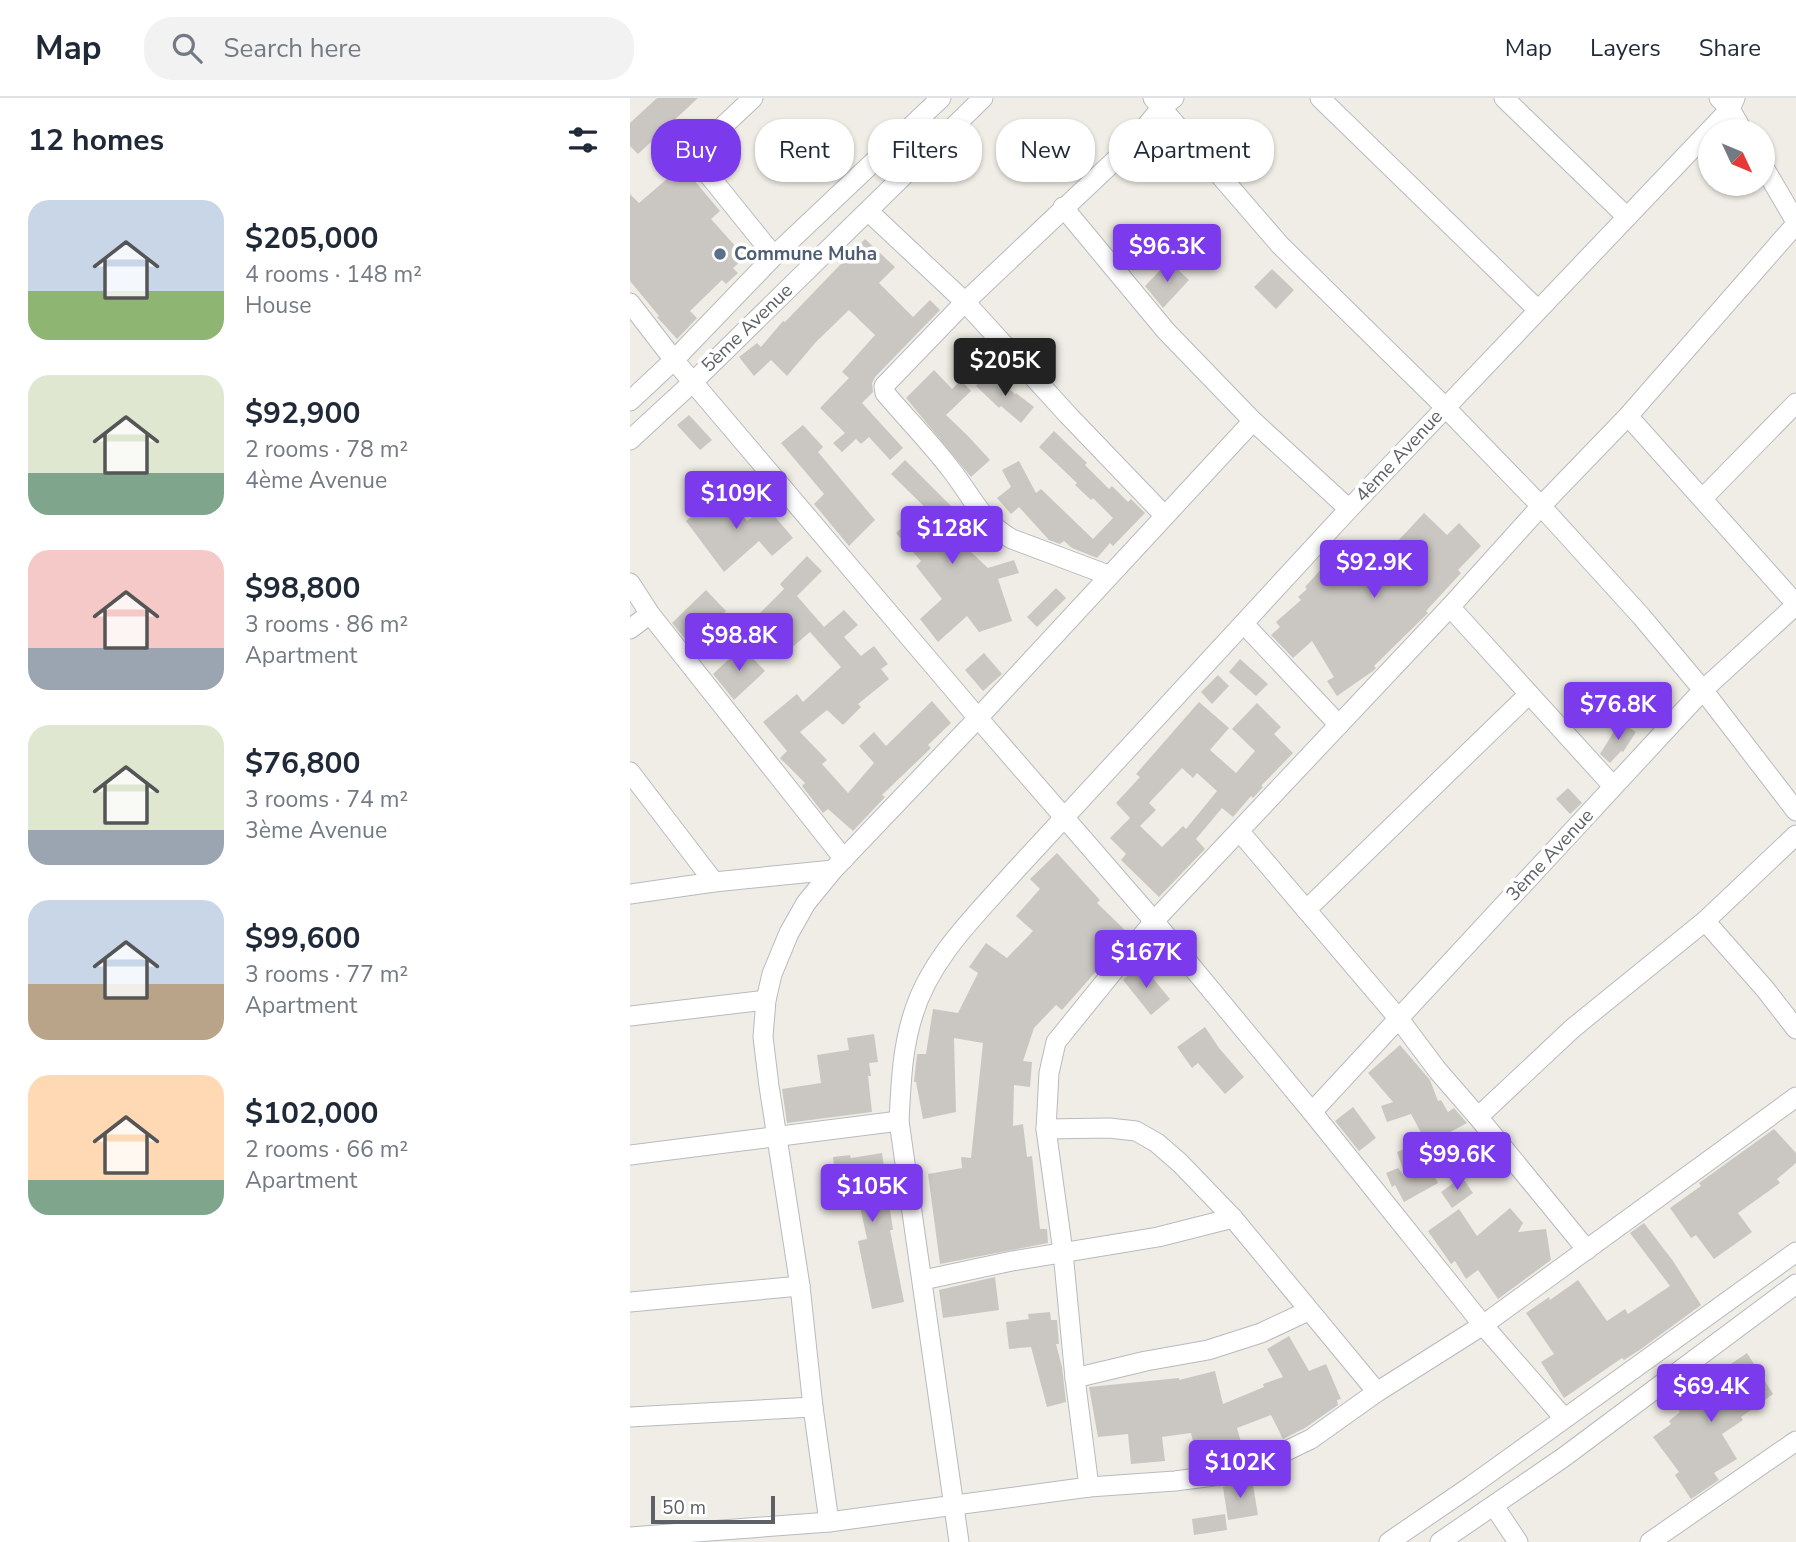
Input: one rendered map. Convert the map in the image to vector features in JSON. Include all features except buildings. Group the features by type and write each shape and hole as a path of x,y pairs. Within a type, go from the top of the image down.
{"street":[{"path":"753,98 704,144 700,158 707,173 774,256"},
{"name":"5ème Avenue","path":"630,401 674,360 774,256 941,98"},
{"name":"5ème Avenue","path":"630,440 694,381 983,98"},
{"path":"1320,98 1538,310"},
{"path":"1504,98 1627,217"},
{"path":"1108,575 1012,540 998,531 985,519 951,468 885,393 884,386 965,302 1129,147 1163,101 1280,245 1445,407 1541,506 1641,616 1703,690 1796,811"},
{"path":"1728,102 1737,119"},
{"name":"4ème Avenue","path":"959,1542 899,1121 903,1058 913,1014 933,969 966,926 1065,817 1349,509 1627,217 1728,102"},
{"path":"1089,1487 1063,1252 1046,1129 1049,1073 1056,1042 1154,921 1628,416 1796,223 1775,187"},
{"path":"1063,207 1166,331 1253,421 1349,509"},
{"path":"868,211 965,302 1165,516"},
{"path":"630,303 674,360 1154,921 1483,1325 1564,1418"},
{"path":"1703,498 1796,403"},
{"path":"1628,416 1796,605"},
{"path":"829,1522 800,1286 763,1037 766,1000 772,974 789,933 806,903 839,864 1253,421"},
{"path":"630,583 650,614 839,864"},
{"name":"3ème Avenue","path":"1312,1112 1703,690 1796,605"},
{"path":"1450,607 1613,786"},
{"path":"630,629 650,614"},
{"path":"1244,624 1339,725"},
{"path":"1306,910 1529,694"},
{"path":"630,772 714,882"},
{"path":"1240,832 1399,1019 1438,1071 1587,1250"},
{"path":"1478,1117 1573,1028 1704,920 1796,835"},
{"path":"630,894 839,864"},
{"path":"1704,920 1765,989 1796,1029"},
{"path":"630,1016 766,1000"},
{"path":"630,1537 829,1522 1089,1487 1222,1475 1255,1466 1311,1439 1377,1392 1483,1325 1796,1097"},
{"path":"630,1154 899,1121"},
{"path":"1046,1129 1109,1128 1136,1132 1157,1143 1181,1163 1233,1218 1377,1392"},
{"path":"923,1280 1063,1252 1158,1237 1233,1218"},
{"path":"1389,1542 1472,1486 1796,1252"},
{"path":"1440,1542 1564,1457 1796,1284"},
{"path":"630,1302 800,1286"},
{"path":"1075,1378 1208,1350 1261,1333 1308,1311"},
{"path":"630,1417 813,1407"},
{"path":"1650,1542 1796,1441"},
{"path":"1493,1506 1518,1542"}],"place":[{"name":"Commune Muha","path":"720,254"}]}
